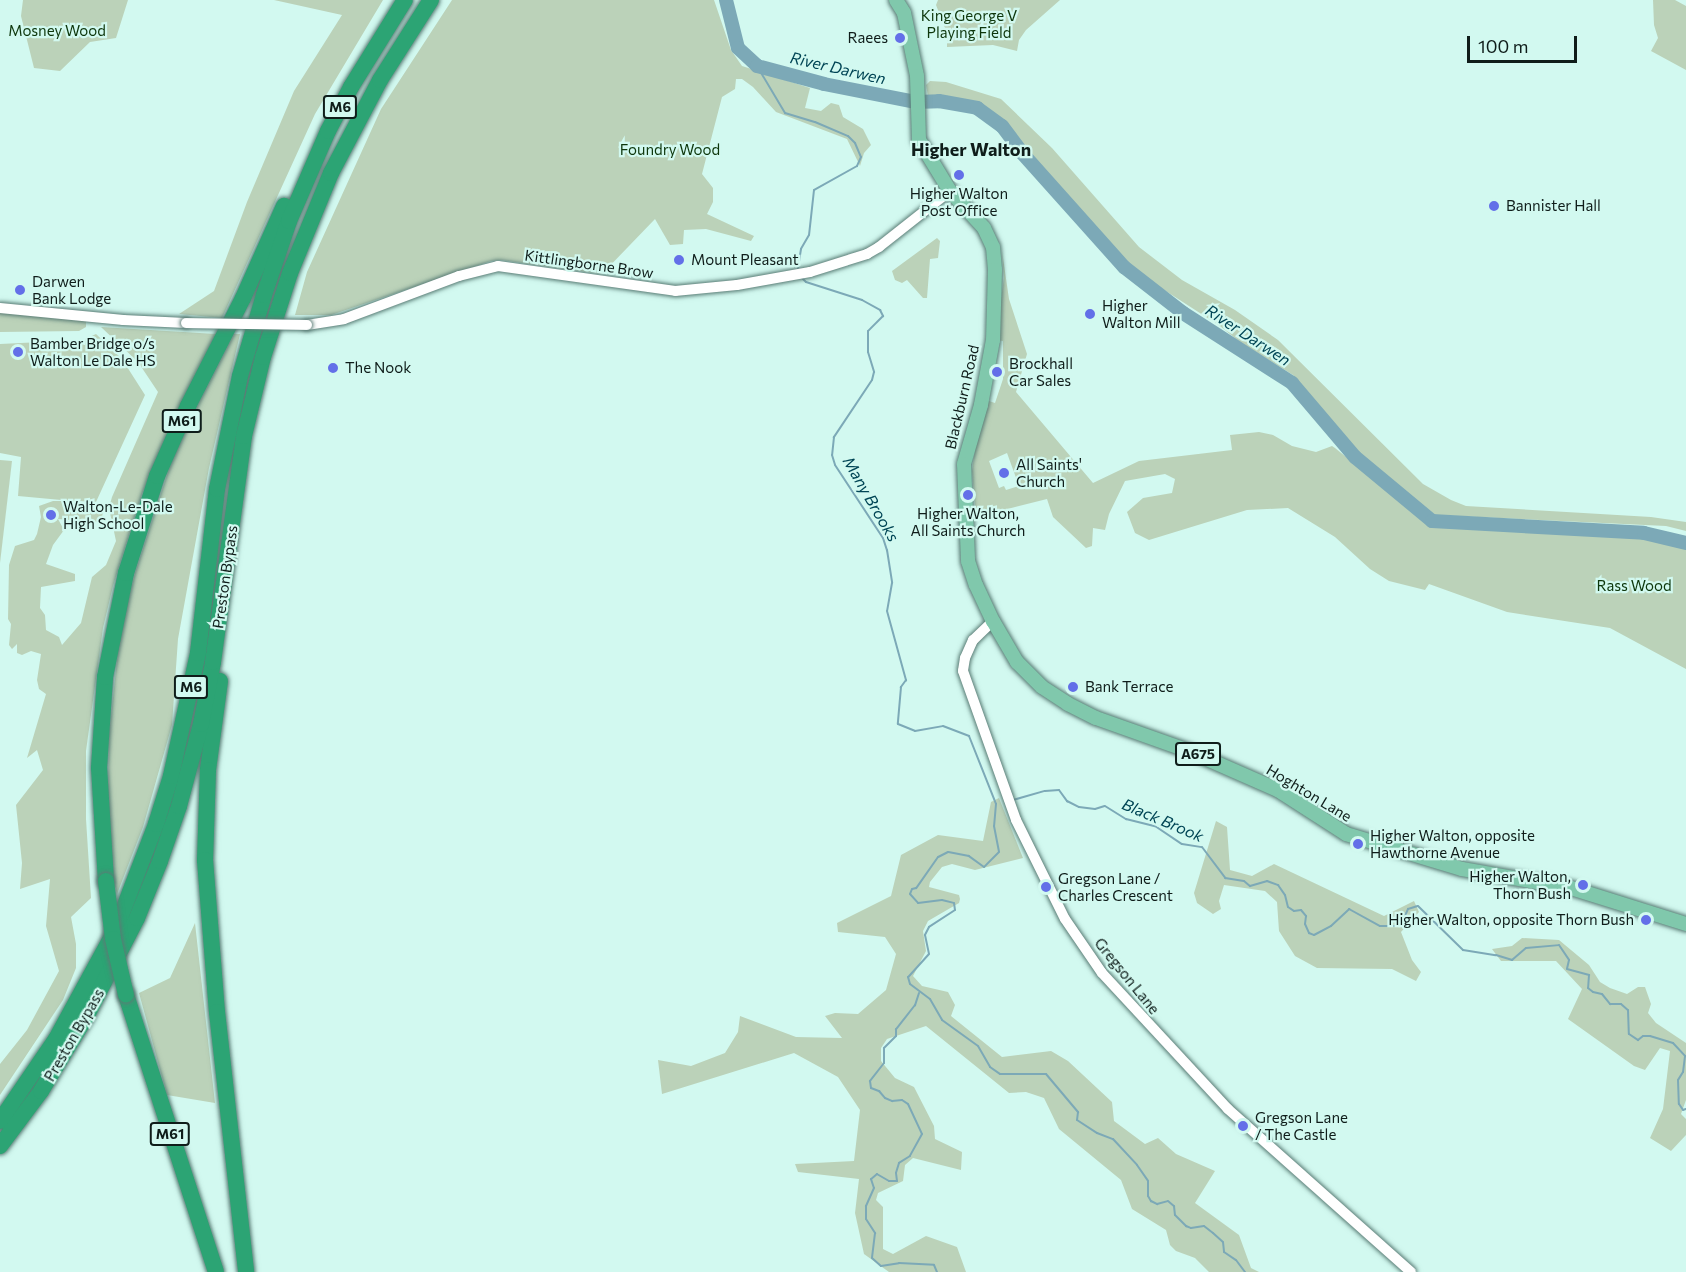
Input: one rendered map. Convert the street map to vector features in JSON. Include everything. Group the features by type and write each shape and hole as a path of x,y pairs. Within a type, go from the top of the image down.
{"highway":[{"name":"M61","path":"216,1272 126,995 113,939 106,881 99,768 105,677 126,573 154,487 188,406 243,298 319,130 393,0"},
{"name":"Preston Bypass","path":"0,1121 56,1039 115,931 156,825 171,776 198,653 217,489 240,376 264,295 289,221 328,130 351,87 405,0"},
{"name":"Preston Bypass","path":"0,1146 41,1091 90,1009 137,918 164,850 201,724 221,608 239,466 264,357 294,262 331,173 380,80 431,0"},
{"path":"239,466 234,579 208,770 205,860 217,1012 246,1272"}],"main road":[{"name":"A675","path":"896,0 904,13 917,76 919,141 950,191"},
{"name":"Blackburn Road","path":"950,191 984,228 993,247 995,270 993,340 981,405 964,464 968,561 976,585 993,621"},
{"name":"Hoghton Lane","path":"993,621 1017,662 1042,687 1068,704 1096,718 1189,751 1278,790 1346,834 1462,869 1570,888 1686,924"}],"street":[{"name":"Kittlingborne Brow","path":"0,308 123,320 311,325 344,319 459,276 498,266 675,291 737,285 802,273 873,251 950,191"},
{"name":"Gregson Lane","path":"993,621 973,640 965,658 963,671 1016,820 1065,920 1102,972 1129,1004 1260,1139 1411,1272"}],"green space":[{"name":"Mosney Wood","path":"23,0 128,0 116,38 90,42 60,71 34,68 21,16"},
{"path":"274,0 383,0 315,114 222,318 179,314 214,291 247,202 294,91 342,15"},
{"name":"Foundry Wood","path":"452,0 714,0 731,50 742,66 810,88 805,108 821,111 831,103 839,105 843,117 863,129 871,145 864,153 860,166 847,139 776,112 753,87 742,79 736,79 735,89 722,97 702,174 713,188 713,202 707,214 754,236 751,241 706,229 684,230 683,244 670,245 655,219 602,274 501,260 491,261 331,315 295,315 307,272 381,109"},
{"name":"King George V Playing Field","path":"938,0 1060,0 1026,30 1019,40 1017,51 993,45 947,47 947,33 936,5"},
{"path":"1653,0 1675,0 1686,6 1686,70 1651,51 1658,38 1654,25"},
{"path":"930,81 946,82 1001,99 1052,148 1139,247 1182,280 1235,310 1278,340 1423,484 1466,506 1651,517 1686,522 1686,531 1666,526 1435,515 1358,454 1293,375 1127,266 992,111 975,101 928,96 926,85"},
{"path":"937,238 940,241 938,258 930,259 927,298 923,298 907,280 902,283 895,280 892,271"},
{"name":"Rass Wood","path":"1002,251 1009,299 1027,354 1016,392 1093,483 1139,461 1232,450 1230,435 1259,432 1273,435 1292,446 1316,452 1332,446 1431,526 1643,538 1686,547 1686,669 1610,628 1507,612 1429,584 1425,590 1389,581 1370,569 1335,537 1288,508 1247,510 1149,540 1135,533 1127,512 1143,498 1172,493 1175,479 1165,474 1125,481 1109,514 1105,530 1093,528 1092,546 1086,548 1053,517 1047,499 976,517 972,471 976,442 989,401 995,403 1003,379 1003,341 995,340 1004,278","holes":["1007,453 1019,486 1006,490 1004,486 999,488 989,461"]},
{"path":"0,311 86,321 86,327 79,331 0,332"},
{"path":"101,327 216,334 177,413 142,494 113,586 103,628 86,751 86,819 91,898 71,917 76,944 76,968 63,1000 0,1095 0,1064 27,1030 59,971 46,926 50,879 20,889 22,863 16,805 43,770 37,750 27,758 46,694 39,689 37,680 41,654 31,651 22,655 17,653 17,644 12,649 9,645 11,624 8,619 9,565 15,546 34,540 41,517 39,506 53,501 72,501 18,496 21,457 0,453 0,344 83,340 96,334 122,359 145,395 96,502 78,501 103,511 102,518 96,522 58,519 64,530 53,545 46,564 75,574 75,581 41,587 40,608 45,615 46,630 59,637 62,645 81,623 92,577 106,565 116,541 109,508 112,497 158,392 138,362"},
{"path":"234,334 240,334 209,468 178,639 172,725 143,827 117,894 113,879 108,792 109,735 118,651 127,605 169,469 183,434"},
{"path":"0,460 12,461 0,563"},
{"path":"999,798 1023,858 975,870 952,864 942,867 930,882 929,887 959,895 959,903 928,921 923,931 926,951 913,976 922,986 948,992 955,1005 951,1016 1002,1057 1051,1051 1068,1061 1112,1102 1114,1121 1145,1144 1158,1138 1176,1154 1215,1171 1195,1203 1239,1235 1251,1268 1259,1272 1209,1272 1195,1258 1176,1251 1170,1245 1166,1230 1132,1209 1121,1180 1059,1129 1044,1098 1026,1092 1009,1093 926,1026 887,1039 881,1048 881,1061 895,1078 914,1087 934,1126 935,1139 962,1152 961,1170 913,1158 905,1165 903,1181 878,1193 876,1200 883,1207 883,1249 893,1254 926,1236 957,1247 966,1272 889,1272 864,1254 855,1213 859,1179 798,1172 795,1164 854,1161 860,1110 838,1077 794,1053 662,1094 658,1060 691,1066 725,1053 738,1032 740,1016 796,1037 842,1038 825,1016 835,1013 858,1014 886,990 896,954 885,937 838,932 837,923 891,896 901,855 938,835 983,841 991,802"},
{"path":"1216,821 1227,827 1230,870 1252,876 1274,864 1384,916 1414,901 1419,912 1401,932 1412,960 1421,972 1416,981 1392,969 1317,968 1295,956 1279,931 1277,902 1265,891 1224,885 1219,901 1221,909 1213,914 1197,903 1194,893"},
{"path":"195,923 215,1103 167,1095 139,993 170,978"},
{"path":"1522,938 1559,940 1589,965 1600,982 1610,988 1627,994 1638,987 1645,987 1651,1004 1648,1013 1656,1023 1686,1043 1686,1100 1681,1114 1686,1119 1686,1135 1671,1151 1650,1138 1663,1109 1670,1051 1660,1048 1645,1070 1634,1066 1568,1019 1582,989 1556,961 1501,961 1492,949 1512,946"}],"waterway":[{"name":"River Darwen","path":"726,0 738,48 757,66 824,84 916,102 939,101 977,108 1002,126 1023,154 1124,267 1183,313 1292,383 1355,457 1432,521 1644,533 1686,543"},
{"name":"Many Brooks","path":"757,66 785,113 815,122 848,136 855,143 861,157 857,166 814,190 809,235 801,249 798,269"},
{"name":"Many Brooks","path":"801,277 806,282 862,300 880,310 883,316 868,331 868,352 874,372 872,380 834,437 832,455 835,465 883,538 887,550 892,583 887,611 906,680 901,687 898,724 915,731 943,726 969,736 996,804 994,826 999,852 984,867 969,856 948,852 938,857 916,888 912,889 910,894 918,903 942,900 954,903 955,910 929,927 925,935 929,954 908,977 910,984 930,999 942,1020 978,1046 990,1067 1000,1074 1046,1074 1078,1112 1077,1120 1097,1133 1113,1139 1137,1165 1148,1181 1148,1196 1151,1201 1157,1204 1168,1201 1174,1206 1175,1215 1186,1226 1191,1228 1204,1226 1223,1242 1224,1252 1236,1260 1245,1272"},
{"name":"Black Brook","path":"1013,800 1045,791 1059,790 1067,801 1079,807 1095,809 1105,806 1126,819 1155,826 1182,844 1202,847 1225,878 1244,881 1250,886 1267,881 1278,885 1285,895 1288,907 1294,911 1301,910 1306,916 1305,924 1309,933 1314,935 1331,926 1349,909 1380,926 1396,926 1404,918 1408,909 1418,906 1463,950 1512,960 1526,948 1559,945 1569,960 1567,969 1589,975 1588,988 1602,994 1610,1004 1621,1004 1628,1010 1629,1034 1638,1040 1643,1036 1650,1036 1673,1043 1685,1056 1683,1072 1678,1080 1679,1104 1683,1110 1686,1109"},
{"path":"919,993 915,1005 896,1029 896,1036 884,1048 884,1063 870,1081 871,1088 879,1091 885,1098 892,1101 902,1100 908,1104 922,1134 910,1156 899,1163 896,1173 897,1181 889,1181 877,1174 871,1179 874,1188 866,1206 866,1219 875,1233 872,1258 881,1266 899,1263 934,1265 937,1272"}],"place":[{"name":"Raees","path":"900,38"},
{"name":"Higher Walton Post Office","path":"959,175"},
{"name":"Bannister Hall","path":"1494,206"},
{"name":"Mount Pleasant","path":"679,260"},
{"name":"Darwen Bank Lodge","path":"20,290"},
{"name":"Higher Walton Mill","path":"1090,314"},
{"name":"Bamber Bridge o/s Walton Le Dale HS","path":"18,352"},
{"name":"The Nook","path":"333,368"},
{"name":"Brockhall Car Sales","path":"997,372"},
{"name":"All Saints' Church","path":"1004,473"},
{"name":"Higher Walton, All Saints Church","path":"968,495"},
{"name":"Walton-Le-Dale High School","path":"51,515"},
{"name":"Bank Terrace","path":"1073,687"},
{"name":"Higher Walton, opposite Hawthorne Avenue","path":"1358,844"},
{"name":"Higher Walton, Thorn Bush","path":"1583,885"},
{"name":"Gregson Lane / Charles Crescent","path":"1046,887"},
{"name":"Higher Walton, opposite Thorn Bush","path":"1646,920"},
{"name":"Gregson Lane / The Castle","path":"1243,1126"}],"district":[{"name":"Higher Walton","path":"971,149"}]}
